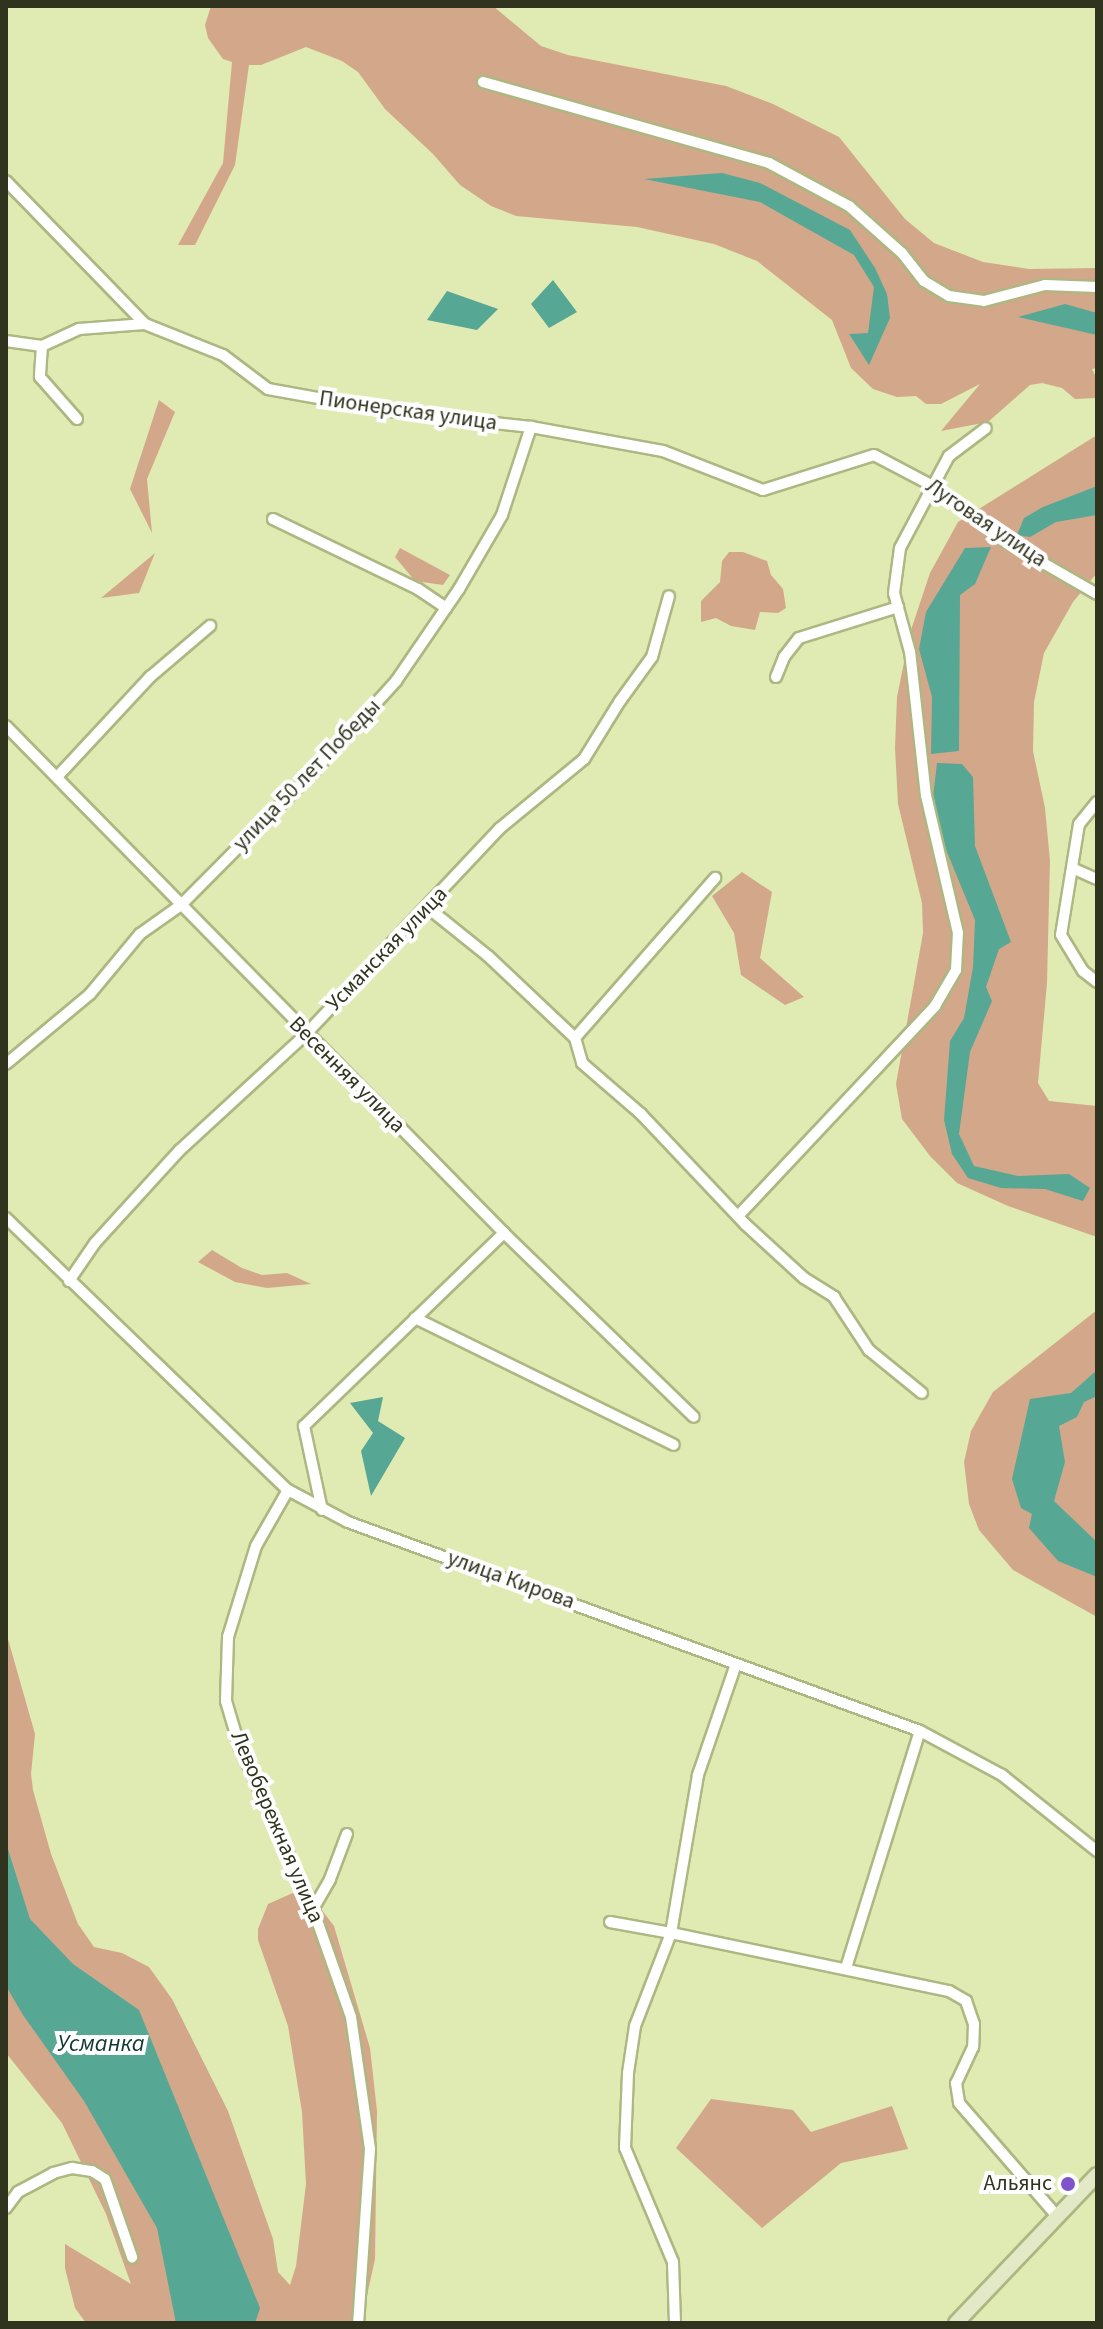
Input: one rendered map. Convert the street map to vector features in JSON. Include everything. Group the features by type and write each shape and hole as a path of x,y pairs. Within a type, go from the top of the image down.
{"main road":[{"path":"956,2323 1097,2175"}],"street":[{"path":"483,82 769,163 849,206 902,253 924,281 949,296 984,301 1045,285 1097,287"},
{"name":"Пионерская улица","path":"6,181 145,324 223,355 268,389 402,413 531,427 663,451 763,490 874,455"},
{"path":"6,341 42,346 79,329 145,324"},
{"path":"42,346 40,377 77,419"},
{"name":"улица 50 лет Победы","path":"6,1064 90,994 140,934 181,905 316,769 396,681 446,608 502,515 531,427"},
{"path":"739,1215 935,1006 956,970 958,933 926,796 910,652 894,593 900,548 949,456 986,428"},
{"name":"Луговая улица","path":"874,455 935,487 1005,541 1097,594"},
{"path":"273,519 418,589 446,608"},
{"name":"Усманская улица","path":"69,1281 95,1243 180,1150 306,1034 499,829 584,759 652,657 669,596"},
{"path":"776,677 784,657 799,638 898,607"},
{"path":"57,777 150,677 210,626"},
{"name":"Весенняя улица","path":"6,726 504,1233 694,1417"},
{"path":"1097,802 1079,824 1061,935 1083,971 1097,982"},
{"path":"1072,868 1097,879"},
{"path":"575,1038 715,878"},
{"path":"427,907 488,956 575,1038 582,1063 641,1114 804,1278 834,1297 869,1350 922,1393"},
{"path":"6,1218 288,1490"},
{"path":"322,1510 304,1426 504,1233"},
{"path":"415,1318 674,1445"},
{"name":"улица Кирова","path":"288,1490 322,1510 920,1731 1002,1775 1097,1851"},
{"name":"Левобережная улица","path":"288,1490 256,1546 228,1637 226,1701 239,1745 313,1909 351,2017 370,2149 358,2323"},
{"path":"675,2323 673,2262 625,2148 628,2073 635,2026 671,1933 698,1775 736,1664"},
{"path":"846,1968 920,1731"},
{"path":"313,1909 330,1879 347,1834"},
{"path":"610,1922 846,1968 949,1991 966,2001 974,2024 973,2047 956,2083 959,2103 1057,2216"},
{"path":"6,2208 18,2192 53,2173 72,2168 92,2171 105,2179 132,2257"}],"shaded area":[{"path":"211,6 493,6 541,46 568,55 726,86 773,104 839,137 905,219 934,243 983,262 1029,269 1097,268 1097,368 1092,369 1097,379 1097,398 1075,399 1062,388 1042,383 1030,385 988,422 941,431 980,384 941,404 926,404 916,396 897,397 873,389 851,368 832,320 757,261 714,244 637,227 516,216 491,206 460,185 433,154 385,109 358,72 342,61 306,47 261,65 249,65 235,165 195,245 178,245 223,163 232,62 223,59 208,38 205,25"},
{"path":"159,400 175,412 147,479 152,533 130,489"},
{"path":"1097,435 1097,573 1073,602 1044,653 1034,702 1033,751 1045,808 1050,861 1047,983 1038,1083 1049,1101 1097,1106 1097,1237 1008,1206 957,1183 930,1156 902,1119 896,1084 923,933 922,903 898,804 895,748 897,697 910,633 930,573 958,522"},
{"path":"400,548 450,575 443,585 415,581 395,557"},
{"path":"729,552 743,552 767,561 771,575 783,589 786,608 778,613 760,612 755,630 731,626 716,618 701,622 701,601 720,582 722,561"},
{"path":"155,553 139,593 101,598"},
{"path":"742,872 772,892 760,958 804,997 785,1005 741,975 734,933 712,896"},
{"path":"212,1250 242,1268 262,1275 287,1273 311,1284 267,1288 235,1282 198,1262"},
{"path":"1097,1310 1097,1617 1013,1570 979,1530 969,1504 964,1462 971,1431 993,1392"},
{"path":"6,1632 35,1734 31,1774 33,1790 51,1854 78,1924 94,1947 122,1953 149,1967 172,1999 228,2111 273,2239 278,2272 290,2285 296,2266 306,2184 302,2112 288,2026 258,1940 258,1929 268,1904 295,1892 315,1901 334,1926 370,2048 377,2111 375,2259 361,2323 86,2323 75,2308 65,2268 65,2244 131,2284 106,2214 62,2123 6,2053"},
{"path":"711,2099 793,2110 811,2132 892,2106 908,2149 841,2163 762,2228 676,2148"}],"water":[{"path":"722,173 760,183 850,230 875,268 887,294 890,318 869,365 849,334 868,333 874,287 854,255 760,202 644,179"},
{"path":"553,280 577,312 549,328 531,304"},
{"path":"447,291 498,309 477,330 427,320"},
{"path":"1065,304 1097,313 1097,335 1018,317"},
{"path":"1097,486 1097,515 1056,522 1030,537 1017,535 1024,518 1043,507"},
{"path":"991,547 975,584 960,595 959,751 931,754 932,697 919,649 926,612 965,548"},
{"path":"937,763 962,764 973,777 975,846 1011,942 999,949 986,987 992,1001 970,1052 959,1134 974,1166 1018,1176 1069,1174 1090,1188 1083,1201 1045,1189 1001,1188 968,1178 952,1154 944,1120 950,1041 964,1018 973,967 975,920 942,840 933,797"},
{"path":"1097,1370 1097,1396 1084,1402 1077,1417 1059,1426 1065,1462 1054,1501 1097,1542 1097,1577 1058,1561 1029,1528 1032,1514 1021,1508 1012,1479 1030,1399 1071,1393"},
{"path":"383,1397 378,1421 405,1438 371,1496 361,1451 373,1433 350,1403"},
{"name":"Усманка","path":"6,1843 30,1919 73,1964 139,2010 260,2308 255,2323 176,2323 157,2228 84,2101 6,1986"}],"place":[{"name":"Альянс","path":"1068,2184"}]}
